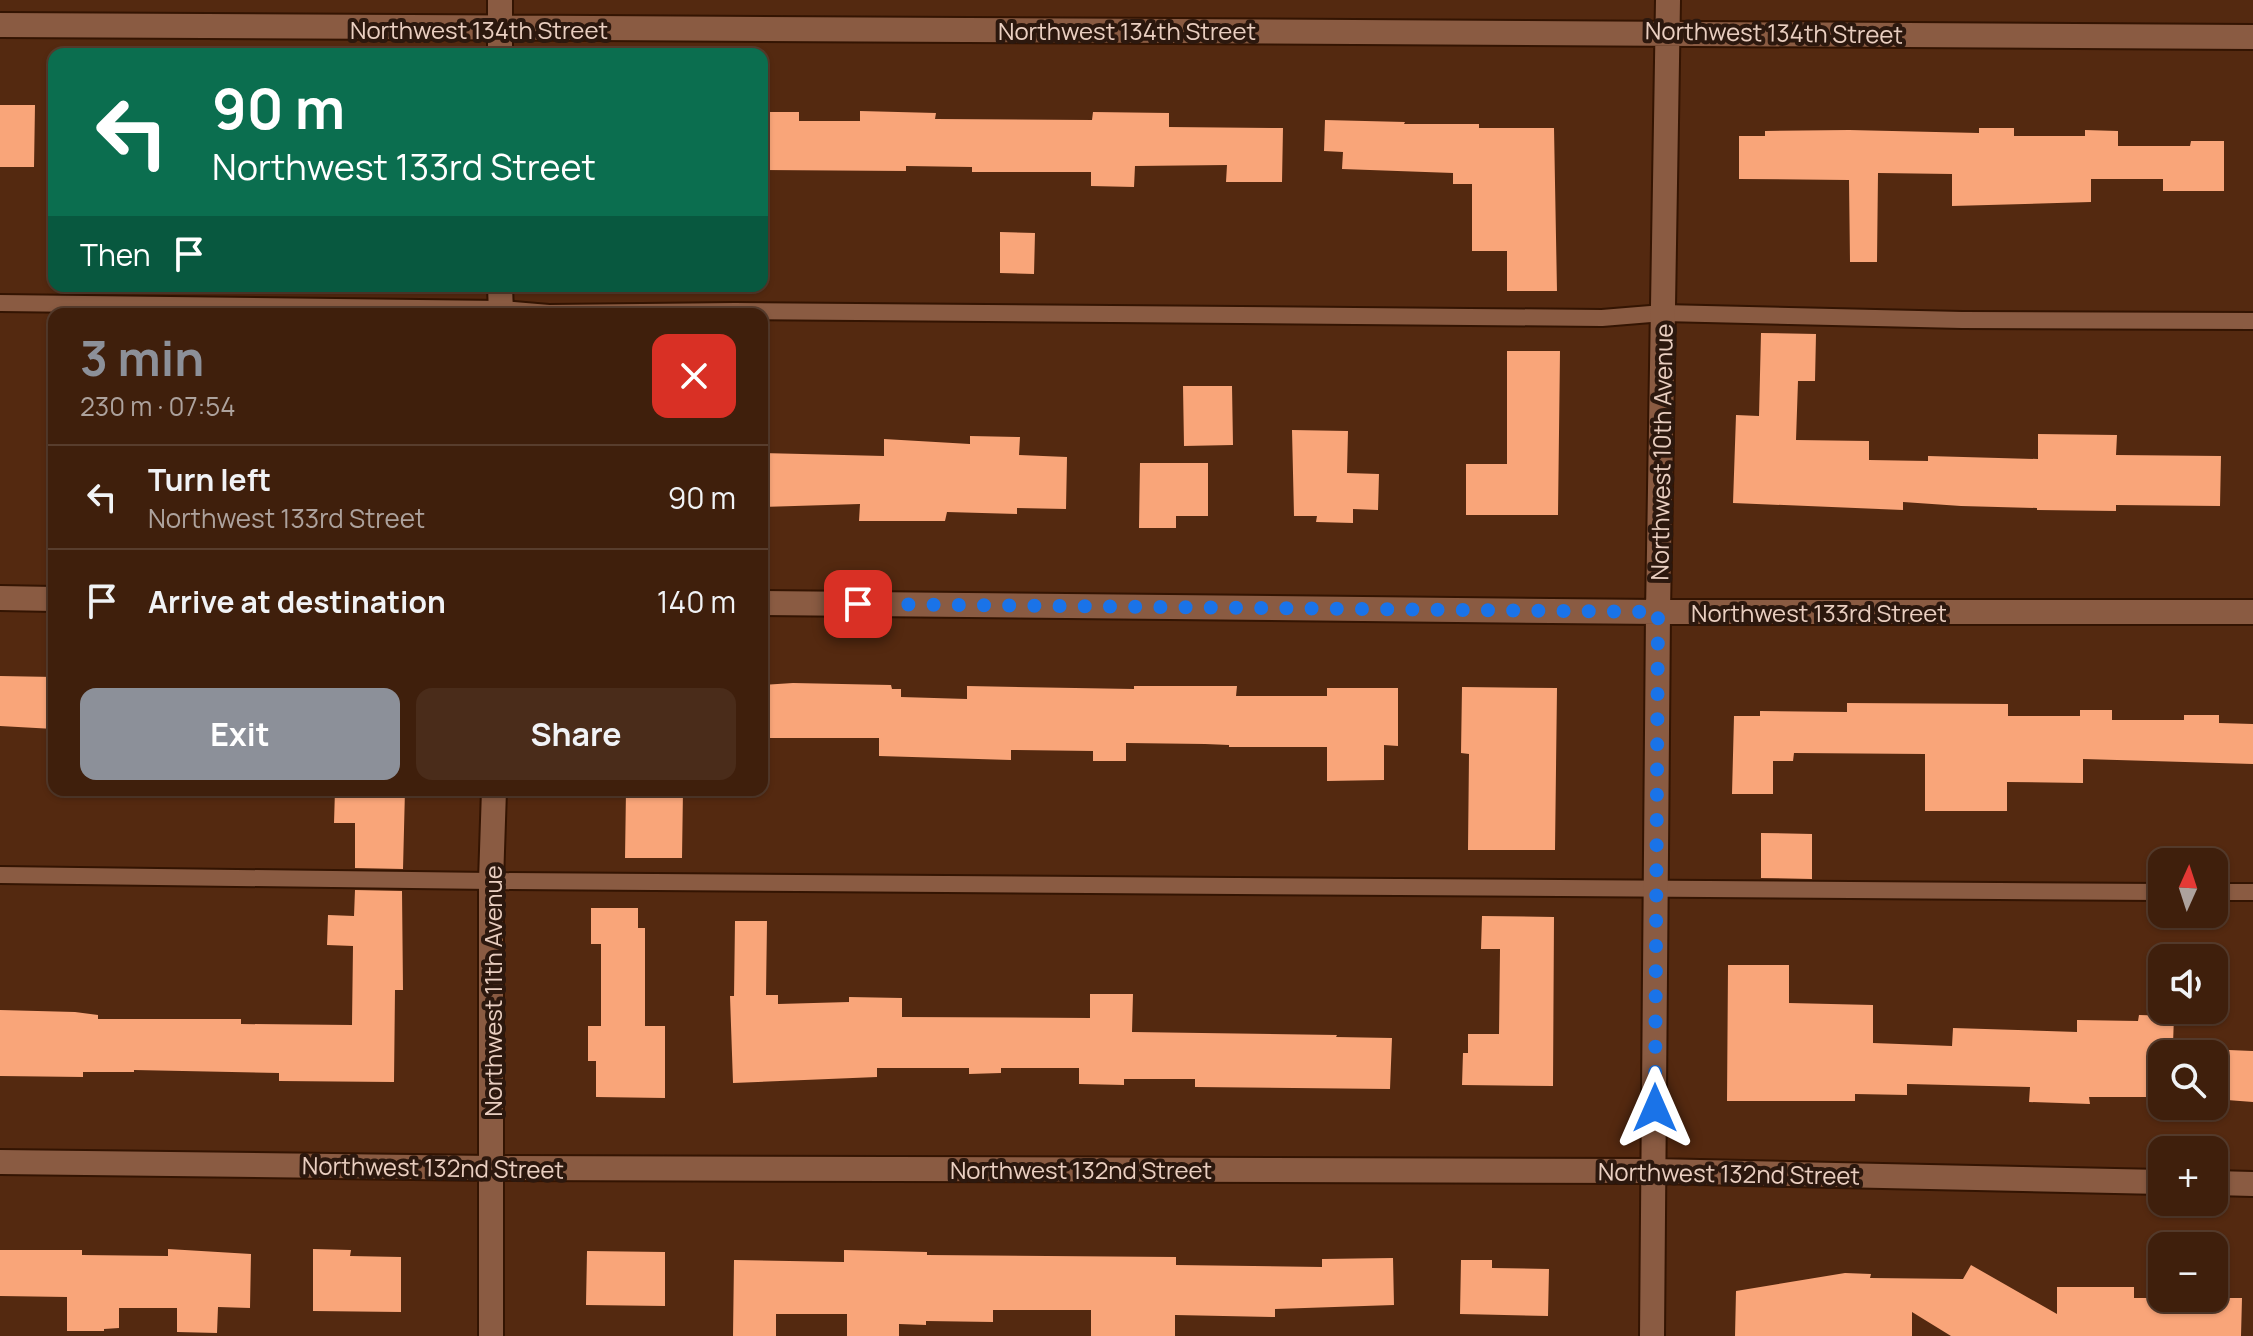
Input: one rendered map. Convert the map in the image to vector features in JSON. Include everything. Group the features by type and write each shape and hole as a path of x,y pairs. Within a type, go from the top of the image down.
{"street":[{"path":"500,0 500,42"},
{"name":"Northwest 10th Avenue","path":"1652,1336 1658,612 1668,0"},
{"name":"Northwest 134th Street","path":"0,25 500,42 1668,31 2253,37"},
{"path":"0,598 48,599"},
{"name":"Northwest 133rd Street","path":"768,603 1658,612 2253,612"},
{"name":"Northwest 11th Avenue","path":"491,1336 494,796"},
{"name":"Northwest 132nd Street","path":"0,1162 492,1168 1655,1171 2148,1182"},
{"path":"2228,1183 2253,1184"}],"lane":[{"path":"0,303 501,303 525,308"},
{"path":"768,311 1602,318 1663,313 1946,320 2253,321"},
{"path":"0,875 2148,892"},
{"path":"2228,892 2253,892"}],"building":[{"path":"0,105 35,105 34,167 0,167"},
{"path":"860,111 936,113 935,119 1092,120 1093,112 1169,113 1169,127 1283,128 1282,182 1226,182 1227,165 1135,166 1134,187 1091,186 1091,172 972,172 972,167 906,166 906,171 768,170 768,112 799,112 799,121 860,121"},
{"path":"1325,120 1479,124 1479,128 1554,128 1557,291 1507,291 1507,251 1472,251 1472,184 1453,184 1453,173 1342,169 1343,152 1324,151"},
{"path":"1979,128 2014,128 2014,136 2085,136 2085,130 2118,131 2118,146 2190,146 2191,141 2224,141 2224,191 2163,191 2163,179 2091,179 2091,202 1952,206 1952,174 1878,173 1877,262 1850,262 1849,180 1739,179 1739,136 1765,136 1765,131 1979,133"},
{"path":"1000,232 1035,233 1034,274 1000,273"},
{"path":"1761,333 1816,334 1815,381 1798,381 1796,440 1869,441 1869,460 1928,461 1928,456 2038,459 2038,434 2117,435 2116,455 2221,456 2220,506 2116,505 2116,511 1903,502 1903,510 1733,503 1736,415 1759,416"},
{"path":"1507,351 1560,351 1558,515 1466,515 1466,464 1507,464"},
{"path":"1183,386 1232,386 1233,445 1184,446"},
{"path":"1292,430 1348,431 1347,473 1379,474 1378,510 1353,509 1353,523 1316,522 1317,516 1294,516"},
{"path":"970,436 1020,437 1019,455 1067,457 1066,509 1017,508 1017,514 947,512 945,521 859,521 860,504 768,507 768,453 884,456 884,439 970,444"},
{"path":"1140,463 1208,463 1208,516 1176,516 1176,528 1139,528"},
{"path":"0,676 48,677 48,729 0,726"},
{"path":"768,685 891,685 892,689 901,689 901,697 967,699 967,686 1134,689 1134,686 1237,686 1236,696 1327,696 1327,688 1398,688 1398,746 1384,745 1384,780 1327,781 1327,747 1126,743 1126,761 1093,761 1093,751 1011,750 1011,760 879,756 879,738 768,738"},
{"path":"1462,687 1557,688 1555,850 1468,850 1469,754 1461,753"},
{"path":"1847,703 2008,704 2008,716 2080,716 2080,710 2112,710 2112,720 2184,720 2184,715 2219,715 2219,723 2253,724 2253,764 2083,759 2083,783 2007,782 2007,811 1925,811 1925,754 1794,753 1793,761 1773,761 1773,794 1732,794 1734,716 1760,716 1760,711 1847,712"},
{"path":"335,796 405,796 403,869 355,868 355,823 334,823"},
{"path":"626,796 683,796 682,858 625,858"},
{"path":"1761,833 1812,834 1812,879 1761,878"},
{"path":"355,890 402,891 403,990 395,990 394,1082 279,1081 279,1073 134,1070 83,1072 83,1077 0,1076 0,1010 75,1012 98,1015 98,1019 241,1019 241,1024 352,1025 353,946 327,945 328,915 354,916"},
{"path":"591,908 638,908 638,928 645,928 645,1026 665,1026 665,1098 596,1097 596,1061 588,1061 588,1026 601,1026 601,944 591,944"},
{"path":"1482,916 1554,917 1553,1086 1462,1085 1463,1053 1468,1053 1468,1034 1499,1034 1500,949 1481,949"},
{"path":"735,921 767,921 766,995 778,995 778,1004 849,1002 849,997 902,998 902,1017 1090,1018 1090,994 1133,994 1132,1032 1392,1038 1390,1089 1195,1087 1195,1079 1124,1079 1124,1085 1079,1084 1079,1068 1001,1068 1001,1073 969,1074 969,1068 877,1068 877,1077 733,1083 730,996 734,996"},
{"path":"1728,965 1789,965 1789,1003 1873,1005 1873,1043 1952,1046 1953,1028 2077,1032 2077,1020 2138,1021 2139,1015 2148,1015 2148,1024 2174,1024 2173,1040 2148,1040 2148,1097 2089,1097 2090,1104 2029,1102 2030,1087 1907,1084 1907,1095 1855,1094 1855,1101 1727,1101"},
{"path":"2228,1050 2253,1051 2253,1102 2228,1100"},
{"path":"168,1249 251,1254 250,1308 218,1307 217,1333 177,1332 177,1308 119,1308 119,1328 67,1331 67,1297 0,1296 0,1250 82,1250 82,1255 168,1256"},
{"path":"313,1249 351,1250 350,1256 401,1257 401,1312 313,1311"},
{"path":"844,1250 927,1252 927,1255 1176,1257 1176,1265 1322,1267 1322,1259 1393,1258 1394,1305 1275,1309 1275,1317 1175,1315 1175,1336 1091,1336 1091,1310 993,1310 993,1322 926,1321 926,1325 899,1324 899,1336 847,1336 847,1314 776,1314 776,1336 733,1336 734,1260 844,1262"},
{"path":"587,1251 665,1252 665,1306 586,1305"},
{"path":"1461,1260 1492,1260 1492,1268 1549,1269 1548,1316 1460,1314"},
{"path":"1971,1265 2057,1314 2057,1287 2134,1287 2134,1298 2148,1298 2148,1312 2228,1312 2228,1298 2242,1298 2241,1336 1951,1336 1912,1312 1912,1336 1735,1336 1736,1291 1845,1273 1871,1274 1870,1278 1963,1279"}],"route":[{"path":"858,604 1658,612 1655,1108"}]}
